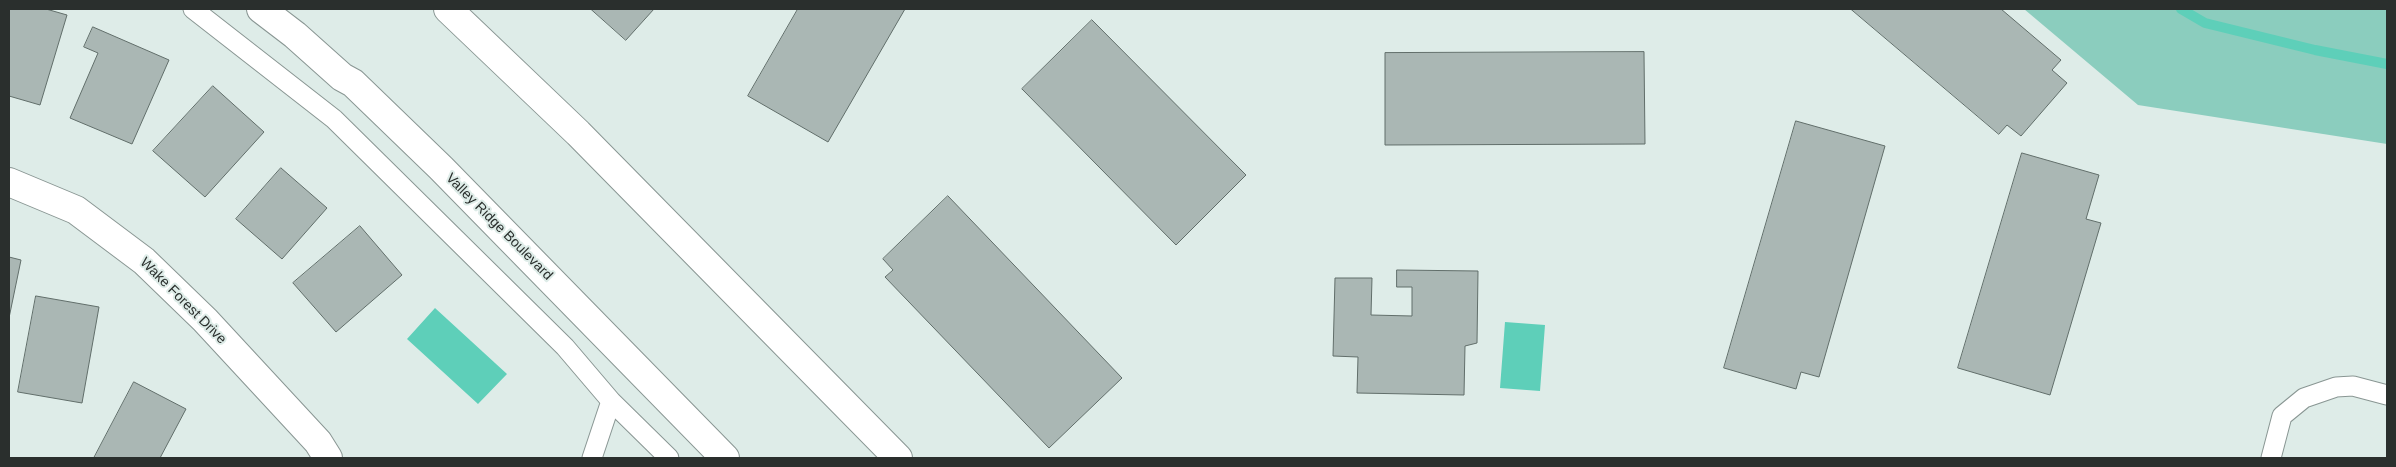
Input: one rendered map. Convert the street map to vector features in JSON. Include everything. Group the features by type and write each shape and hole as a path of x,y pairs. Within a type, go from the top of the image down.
{"main road":[{"name":"Valley Ridge Boulevard","path":"261,9 295,34 342,77 352,83 441,168 725,458"},
{"path":"448,9 578,133 898,458"},
{"name":"Wake Forest Drive","path":"9,182 76,210 144,261 205,320 318,442 328,458"}],"lane":[{"path":"193,9 334,119 565,347 611,401 669,458"},
{"path":"2271,458 2282,416 2304,398 2336,387 2353,386 2387,395"},
{"path":"592,458 611,401"}],"shaded area":[{"path":"2024,9 2387,9 2387,144 2138,105"},
{"path":"435,308 507,374 478,404 407,339"},
{"path":"1505,322 1545,325 1540,391 1500,388"}],"building":[{"path":"9,9 46,9 67,15 40,105 9,96"},
{"path":"591,9 654,9 626,40"},
{"path":"798,9 905,9 828,142 748,96"},
{"path":"1851,9 2001,9 2061,60 2052,70 2067,83 2021,136 2007,125 1999,134"},
{"path":"1092,20 1246,175 1176,245 1022,89"},
{"path":"93,27 169,60 132,144 70,118 98,53 84,47"},
{"path":"1644,52 1645,144 1385,145 1385,53"},
{"path":"213,86 264,132 205,197 153,151"},
{"path":"1796,121 1885,146 1819,377 1801,372 1796,389 1724,368"},
{"path":"2022,153 2099,175 2086,219 2101,223 2050,395 1958,368"},
{"path":"281,168 327,208 282,259 236,219"},
{"path":"948,196 1122,378 1049,448 885,277 893,270 883,259"},
{"path":"360,226 402,275 336,332 293,283"},
{"path":"9,257 21,260 9,318"},
{"path":"1397,270 1478,271 1477,343 1465,346 1464,395 1357,393 1358,357 1333,356 1335,278 1372,278 1371,315 1412,316 1412,287 1397,287"},
{"path":"36,296 99,307 82,403 18,392"},
{"path":"134,382 186,409 160,458 94,458"}],"waterway":[{"path":"2181,9 2205,23 2315,50 2387,64"}]}
